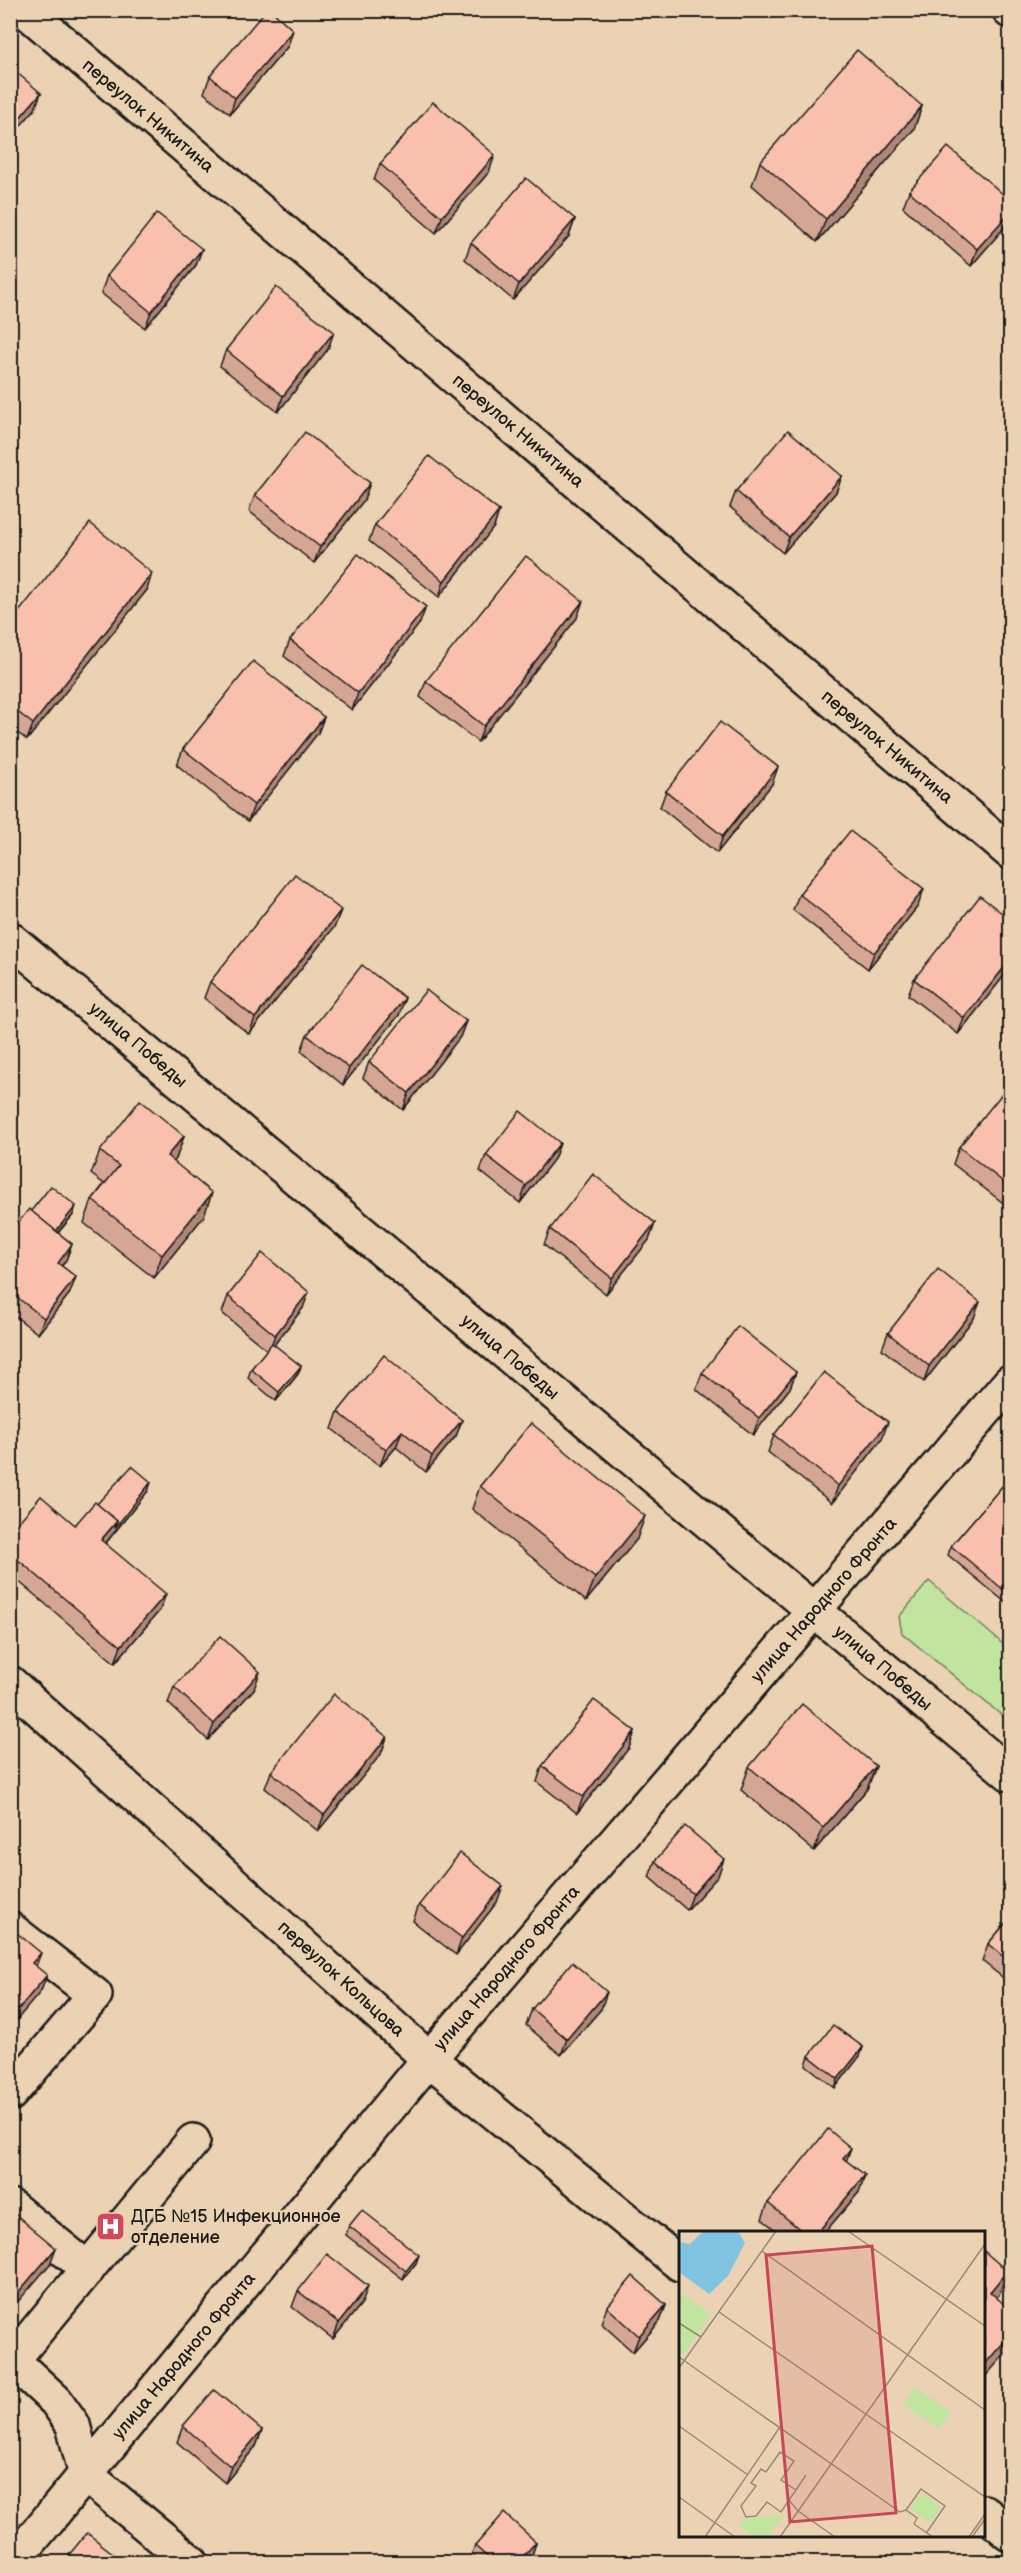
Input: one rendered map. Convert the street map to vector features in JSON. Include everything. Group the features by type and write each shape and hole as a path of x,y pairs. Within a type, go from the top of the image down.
{"street":[{"name":"переулок Никитина","path":"25,10 1011,852"},
{"name":"улица Победы","path":"10,939 1011,1774"},
{"name":"улица Народного Фронта","path":"13,2562 429,2059 1011,1382"},
{"name":"переулок Кольцова","path":"10,1683 429,2059 679,2262"},
{"path":"10,1929 95,1995 10,2094"},
{"path":"191,2562 86,2475 73,2425 56,2401 12,2362 193,2141"},
{"path":"10,2206 88,2269"},
{"path":"985,2513 1011,2534"}],"green space":[{"path":"929,1581 1010,1650 1010,1719 1005,1718 902,1633 899,1617"}],"building":[{"path":"266,10 271,10 293,30 235,98 210,76"},
{"path":"857,50 922,106 826,219 760,162"},
{"path":"10,67 41,93 10,129"},
{"path":"433,102 495,155 442,217 380,164"},
{"path":"948,147 1011,201 1011,211 977,249 909,191"},
{"path":"526,178 575,219 519,284 471,243"},
{"path":"157,213 202,249 151,312 107,276"},
{"path":"276,287 334,332 283,396 226,350"},
{"path":"788,430 842,476 789,537 736,491"},
{"path":"305,432 370,483 320,547 255,495"},
{"path":"429,456 499,511 444,581 375,525"},
{"path":"90,523 152,573 33,724 10,706 10,623"},
{"path":"358,554 426,607 358,693 290,640"},
{"path":"526,556 583,601 484,726 426,681"},
{"path":"253,661 324,717 254,805 183,749"},
{"path":"720,722 778,767 723,836 666,791"},
{"path":"850,831 924,889 874,953 799,894"},
{"path":"295,874 341,910 255,1018 210,982"},
{"path":"980,896 1011,920 1011,959 964,1018 914,979"},
{"path":"362,965 405,998 349,1068 307,1035"},
{"path":"426,990 466,1021 409,1093 369,1062"},
{"path":"1001,1095 1011,1103 1011,1188 959,1147"},
{"path":"140,1100 184,1136 167,1156 212,1193 162,1255 92,1200 119,1166 100,1151"},
{"path":"520,1111 560,1143 526,1186 486,1155"},
{"path":"593,1174 655,1223 612,1278 550,1229"},
{"path":"51,1186 76,1206 56,1231 31,1211"},
{"path":"29,1209 72,1244 58,1263 76,1277 44,1318 10,1292 10,1233"},
{"path":"262,1253 309,1292 275,1335 228,1296"},
{"path":"938,1269 980,1302 929,1366 888,1333"},
{"path":"738,1326 796,1372 759,1418 702,1373"},
{"path":"272,1343 301,1366 279,1392 251,1369"},
{"path":"384,1355 462,1420 432,1456 402,1431 386,1450 338,1412"},
{"path":"824,1372 888,1422 838,1486 774,1435"},
{"path":"531,1423 645,1516 595,1578 480,1486"},
{"path":"132,1466 151,1482 115,1528 117,1521 97,1504"},
{"path":"1011,1476 1011,1596 951,1546"},
{"path":"41,1496 75,1525 95,1502 117,1521 101,1540 166,1594 121,1646 10,1553 10,1532"},
{"path":"220,1636 260,1672 214,1724 174,1687"},
{"path":"334,1694 387,1737 324,1815 271,1772"},
{"path":"594,1700 635,1731 583,1797 542,1766"},
{"path":"802,1704 876,1766 823,1828 749,1767"},
{"path":"685,1826 724,1859 693,1894 655,1861"},
{"path":"460,1853 503,1886 462,1938 419,1905"},
{"path":"1011,1917 1011,1963 988,1944"},
{"path":"17,1933 41,1953 32,1963 47,1975 10,2019 10,1941"},
{"path":"572,1962 607,1992 567,2039 532,2009"},
{"path":"833,2025 863,2047 838,2079 809,2056"},
{"path":"828,2129 851,2148 843,2158 865,2175 819,2231 802,2231 768,2203"},
{"path":"10,2210 56,2248 10,2302"},
{"path":"362,2210 419,2255 406,2271 349,2226"},
{"path":"985,2252 1007,2271 990,2292 1011,2310 1011,2334 985,2364"},
{"path":"327,2254 368,2286 339,2323 298,2291"},
{"path":"633,2276 666,2305 639,2336 607,2307"},
{"path":"214,2390 262,2430 231,2467 183,2426"},
{"path":"504,2513 536,2542 518,2562 493,2562 475,2546"},
{"path":"87,2533 124,2562 63,2562"}],"place":[{"name":"ДГБ №15 Инфекционное отделение","path":"110,2226"}]}
